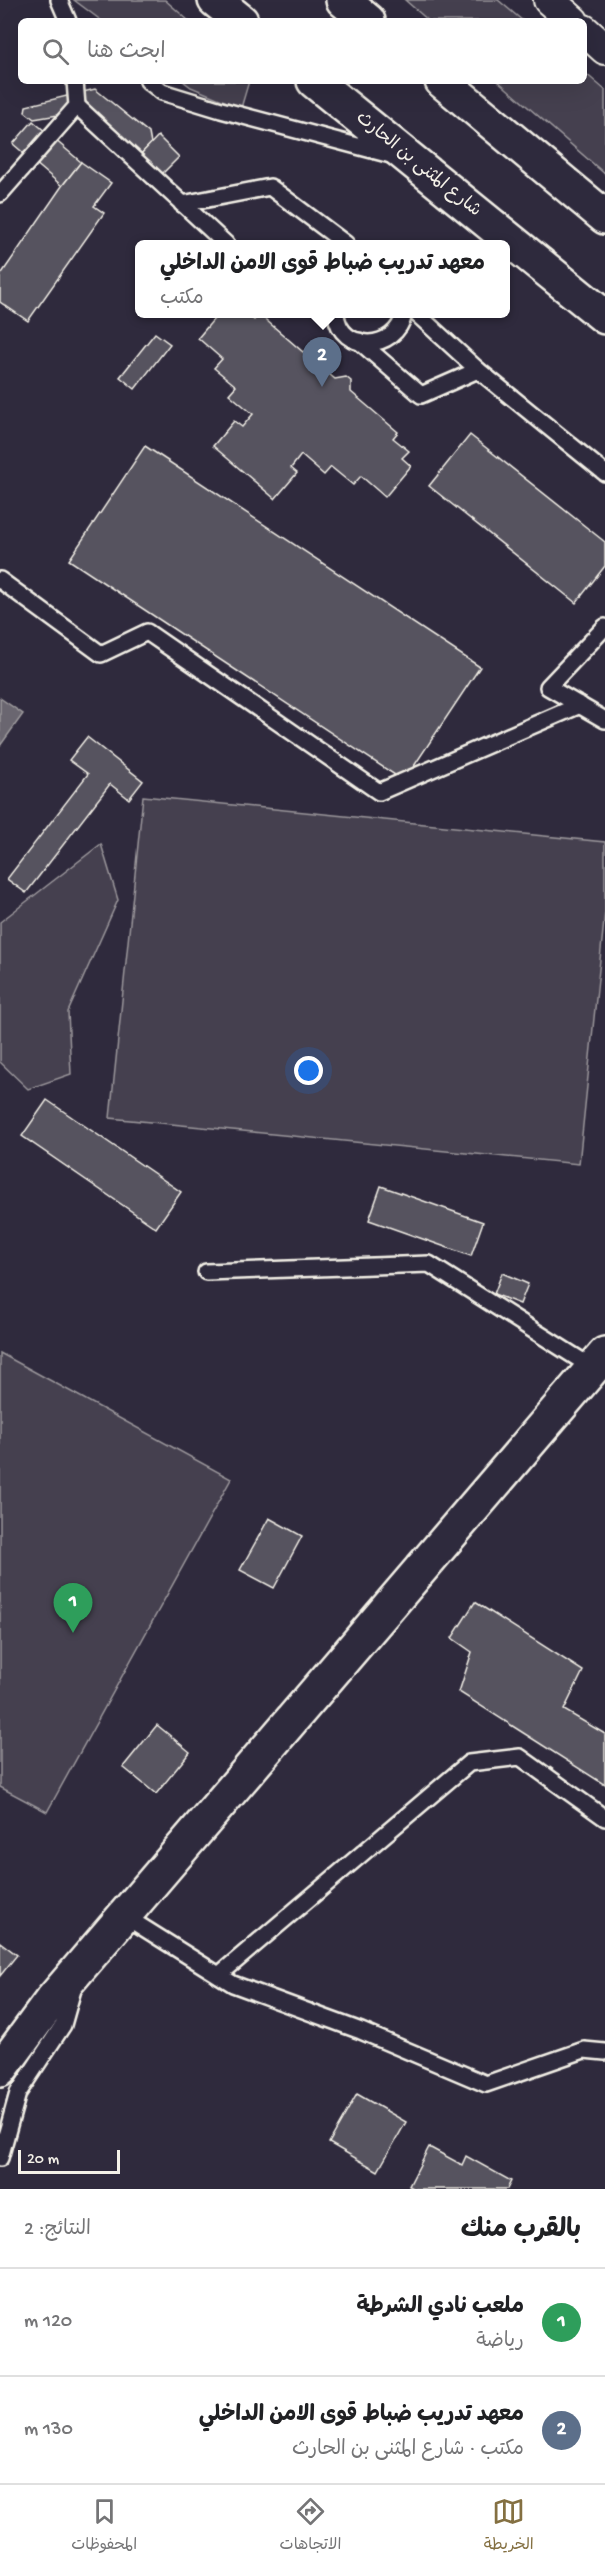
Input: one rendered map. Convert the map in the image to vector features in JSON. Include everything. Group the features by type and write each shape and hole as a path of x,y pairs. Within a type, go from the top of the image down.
{"main road":[{"path":"215,0 237,18"},
{"path":"343,0 364,18"},
{"name":"شارع المثنى بن الحارث","path":"318,84 510,240"},
{"path":"445,84 605,217"},
{"name":"شارع المثنى بن الحارث","path":"510,240 605,317"},
{"path":"0,2070 51,2001 123,1915 599,1361"}],"street":[{"path":"587,33 605,49"}],"lane":[{"path":"59,0 67,18"},
{"path":"75,84 78,106 222,240"},
{"path":"152,84 162,92 221,110 411,160"},
{"path":"0,194 78,106"},
{"path":"182,204 270,187 341,240"},
{"path":"336,318 350,336 359,341 421,395 478,370"},
{"path":"359,341 380,342 397,331 402,318"},
{"path":"421,318 478,370 605,473"},
{"path":"0,580 101,654 147,632 379,792 580,705"},
{"path":"605,627 548,687 605,720"},
{"path":"206,1272 429,1264 599,1361"},
{"path":"219,1975 469,1764 520,1757 605,1818"},
{"path":"123,1915 233,1984 361,2031 486,2084 584,2050 605,2052"},
{"path":"0,2158 18,2093 63,2025 80,1966"}],"shaded area":[{"path":"74,0 165,0 186,18 98,18"},
{"path":"405,0 498,0 519,18 426,18"},
{"path":"587,75 605,90 605,174 501,84 587,84"},
{"path":"187,84 248,84 241,108"},
{"path":"0,698 23,714 0,746"},
{"path":"143,796 605,842 605,911 579,1164 110,1118"},
{"path":"101,844 118,900 68,1012 71,1074 28,1089 0,1062 0,922"},
{"path":"0,1353 231,1479 47,1812 0,1787"}],"building":[{"path":"95,89 149,133 151,144 139,156 88,110 34,119 25,112 26,106"},
{"path":"33,121 81,162 62,186 13,144"},
{"path":"158,136 179,157 160,176 139,156"},
{"path":"81,162 111,183 94,206 104,213 28,321 0,302 0,276"},
{"path":"215,318 251,318 254,320 264,318 303,352 307,349 319,354 318,365 335,379 346,377 351,381 351,392 398,432 393,438 409,451 402,458 411,466 385,497 361,476 353,485 331,467 324,475 301,455 291,468 297,473 275,499 213,446 234,421 242,427 253,414 229,394 236,386 214,368 222,359 198,338"},
{"path":"155,333 170,344 135,389 120,377"},
{"path":"470,435 605,542 605,566 576,603 429,486"},
{"path":"145,446 480,667 404,781 69,560"},
{"path":"87,737 143,781 129,799 110,784 26,893 7,879 88,774 69,760"},
{"path":"47,1100 181,1192 156,1228 22,1136"},
{"path":"381,1186 483,1222 471,1256 369,1220"},
{"path":"502,1273 528,1284 520,1304 494,1294"},
{"path":"269,1518 302,1536 274,1588 240,1570"},
{"path":"475,1602 583,1671 564,1710 605,1734 605,1785 459,1692 472,1652 452,1638"},
{"path":"157,1725 190,1752 156,1794 123,1767"},
{"path":"0,1942 17,1955 0,1976"},
{"path":"357,2094 406,2122 378,2171 329,2143"},
{"path":"429,2147 462,2165 466,2156 511,2181 507,2189 415,2189 409,2186"}],"place":[{"name":"معهد تدريب ضباط قوى الامن الداخلي","path":"322,387"},
{"name":"ملعب نادي الشرطة","path":"73,1633"}]}
